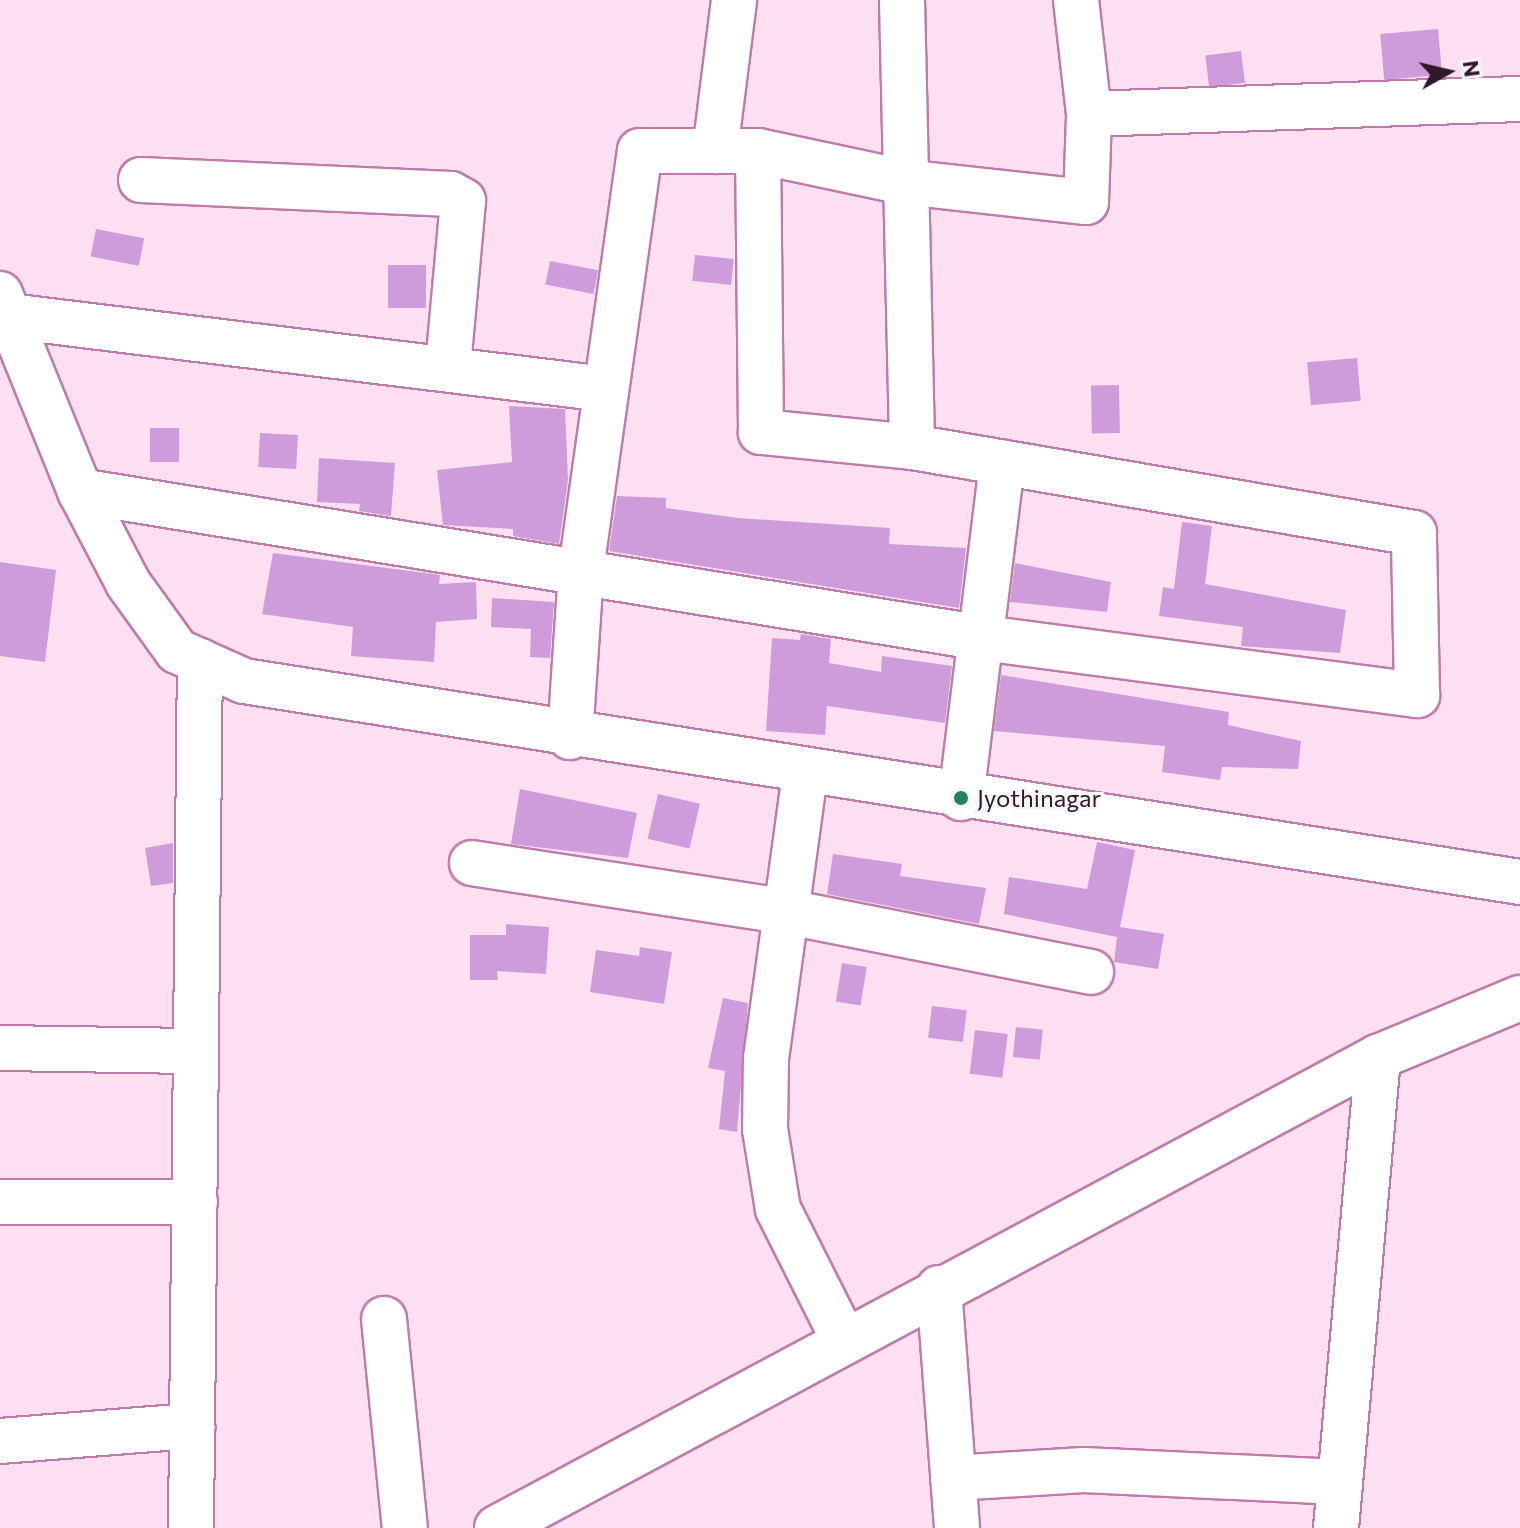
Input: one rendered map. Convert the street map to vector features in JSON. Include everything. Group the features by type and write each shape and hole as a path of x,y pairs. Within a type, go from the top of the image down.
{"street":[{"path":"715,151 734,0"},
{"path":"902,0 912,447"},
{"path":"570,737 581,570 640,151 758,151 904,182 1086,202 1089,114 1076,0"},
{"path":"1089,114 1520,99"},
{"path":"80,491 581,570 983,638 1417,695 1414,533 912,447 761,432 758,151"},
{"path":"141,180 451,194 463,201 448,366"},
{"path":"605,389 5,305 80,491 128,583 177,651 244,681 570,737 1520,882"},
{"path":"961,798 983,638 1002,462"},
{"path":"191,1528 200,661"},
{"path":"805,774 783,911 766,1058 770,1177 844,1340"},
{"path":"472,863 783,911 1091,972"},
{"path":"497,1528 573,1508 844,1340 939,1288 1378,1057 1520,998"},
{"path":"0,1048 196,1051"},
{"path":"1336,1528 1378,1057"},
{"path":"0,1202 195,1202"},
{"path":"939,1288 957,1528"},
{"path":"384,1319 405,1528"},
{"path":"0,1441 192,1426"},
{"path":"953,1478 1084,1470 1340,1482"}],"building":[{"path":"1438,29 1442,75 1384,80 1380,34"},
{"path":"1241,51 1245,83 1209,87 1205,55"},
{"path":"96,229 144,238 139,266 91,256"},
{"path":"695,255 734,259 731,285 692,281"},
{"path":"550,261 598,270 594,294 545,285"},
{"path":"388,265 426,265 426,308 388,308"},
{"path":"1357,358 1361,401 1311,405 1307,362"},
{"path":"1091,385 1119,385 1120,433 1092,433"},
{"path":"509,406 565,409 568,480 559,544 513,536 513,529 443,525 437,470 512,462"},
{"path":"150,428 179,428 179,462 150,462"},
{"path":"260,433 298,435 296,469 258,467"},
{"path":"319,458 395,463 391,516 359,511 360,504 317,502"},
{"path":"617,496 666,498 666,508 738,518 890,528 889,544 966,548 959,608 609,551"},
{"path":"1182,522 1212,526 1205,584 1346,610 1340,653 1241,646 1243,627 1159,616 1163,587 1174,589"},
{"path":"273,553 440,575 439,584 476,582 477,619 436,622 434,662 351,656 353,627 262,614"},
{"path":"0,562 56,570 45,662 0,656"},
{"path":"1015,563 1111,582 1107,612 1010,602"},
{"path":"492,598 554,602 550,658 530,657 531,629 491,627"},
{"path":"801,634 831,639 829,663 881,672 882,656 952,666 945,723 827,706 825,735 766,731 772,638 800,640"},
{"path":"1001,675 1229,712 1228,725 1301,741 1298,769 1222,767 1220,780 1162,772 1165,746 994,731"},
{"path":"520,789 637,813 628,858 511,844"},
{"path":"658,794 700,804 690,848 648,839"},
{"path":"1097,842 1135,850 1120,927 1164,934 1158,969 1114,962 1117,937 1004,914 1009,877 1087,889"},
{"path":"173,843 173,883 151,886 145,848"},
{"path":"833,854 902,864 900,876 986,888 979,924 827,894"},
{"path":"506,924 549,927 546,974 497,971 498,980 470,980 470,935 506,935"},
{"path":"640,947 672,952 664,1004 590,992 596,950 639,956"},
{"path":"842,963 867,967 861,1005 836,1002"},
{"path":"723,998 748,1003 737,1132 719,1129 725,1071 708,1068"},
{"path":"932,1006 967,1010 963,1042 928,1038"},
{"path":"1016,1027 1043,1030 1040,1060 1013,1057"},
{"path":"975,1030 1008,1034 1002,1078 970,1074"}],"place":[{"name":"Jyothinagar","path":"961,798"}]}
